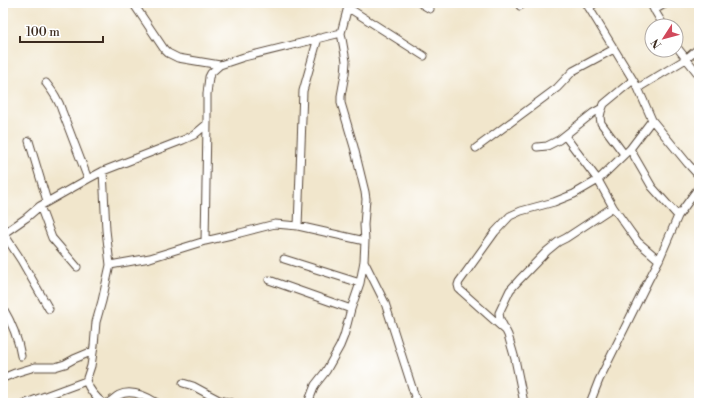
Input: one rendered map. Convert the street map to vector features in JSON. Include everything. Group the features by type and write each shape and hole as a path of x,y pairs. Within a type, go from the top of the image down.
{"street":[{"path":"132,3 168,54 178,58 220,65"},
{"path":"420,3 430,9"},
{"path":"595,3 587,5 638,88 652,120 699,176"},
{"path":"650,3 659,18"},
{"path":"654,10 667,3"},
{"path":"308,403 315,385 326,371 338,351 344,336 360,283 364,261 365,192 341,103 346,61 341,33 348,5 424,56"},
{"path":"205,241 207,94 209,77 211,73 220,65 244,57 341,33"},
{"path":"298,226 303,91 318,38"},
{"path":"638,88 686,59 699,48"},
{"path":"476,148 557,88 573,71 614,49"},
{"path":"684,56 699,75"},
{"path":"633,80 604,104 600,117 601,123 627,152 652,188 678,216"},
{"path":"46,83 60,103 88,179"},
{"path":"537,147 547,146 565,136 593,113 602,108"},
{"path":"506,330 459,289 459,282 495,232 510,216 574,194 598,180 627,152 652,120"},
{"path":"49,309 25,266 3,234 47,201 103,171 194,135 207,124"},
{"path":"565,136 598,180 638,242 659,260"},
{"path":"29,141 47,201"},
{"path":"103,171 106,230 110,265 96,322 91,366 86,382 90,390 103,403"},
{"path":"590,403 644,288 659,260 678,216 699,188"},
{"path":"40,206 52,238 77,267"},
{"path":"524,403 515,359 508,335 500,319 499,313 510,290 532,266 558,242 614,207"},
{"path":"110,265 150,258 205,241 275,224 298,226 365,241"},
{"path":"284,258 360,283"},
{"path":"364,261 385,304 417,403"},
{"path":"269,280 351,309"},
{"path":"3,308 9,318 18,341 21,356"},
{"path":"3,378 35,367 55,367 93,352"},
{"path":"26,403 86,382"},
{"path":"183,383 193,386 219,400 232,403"},
{"path":"108,403 119,395 127,392 137,393 157,403"}]}
